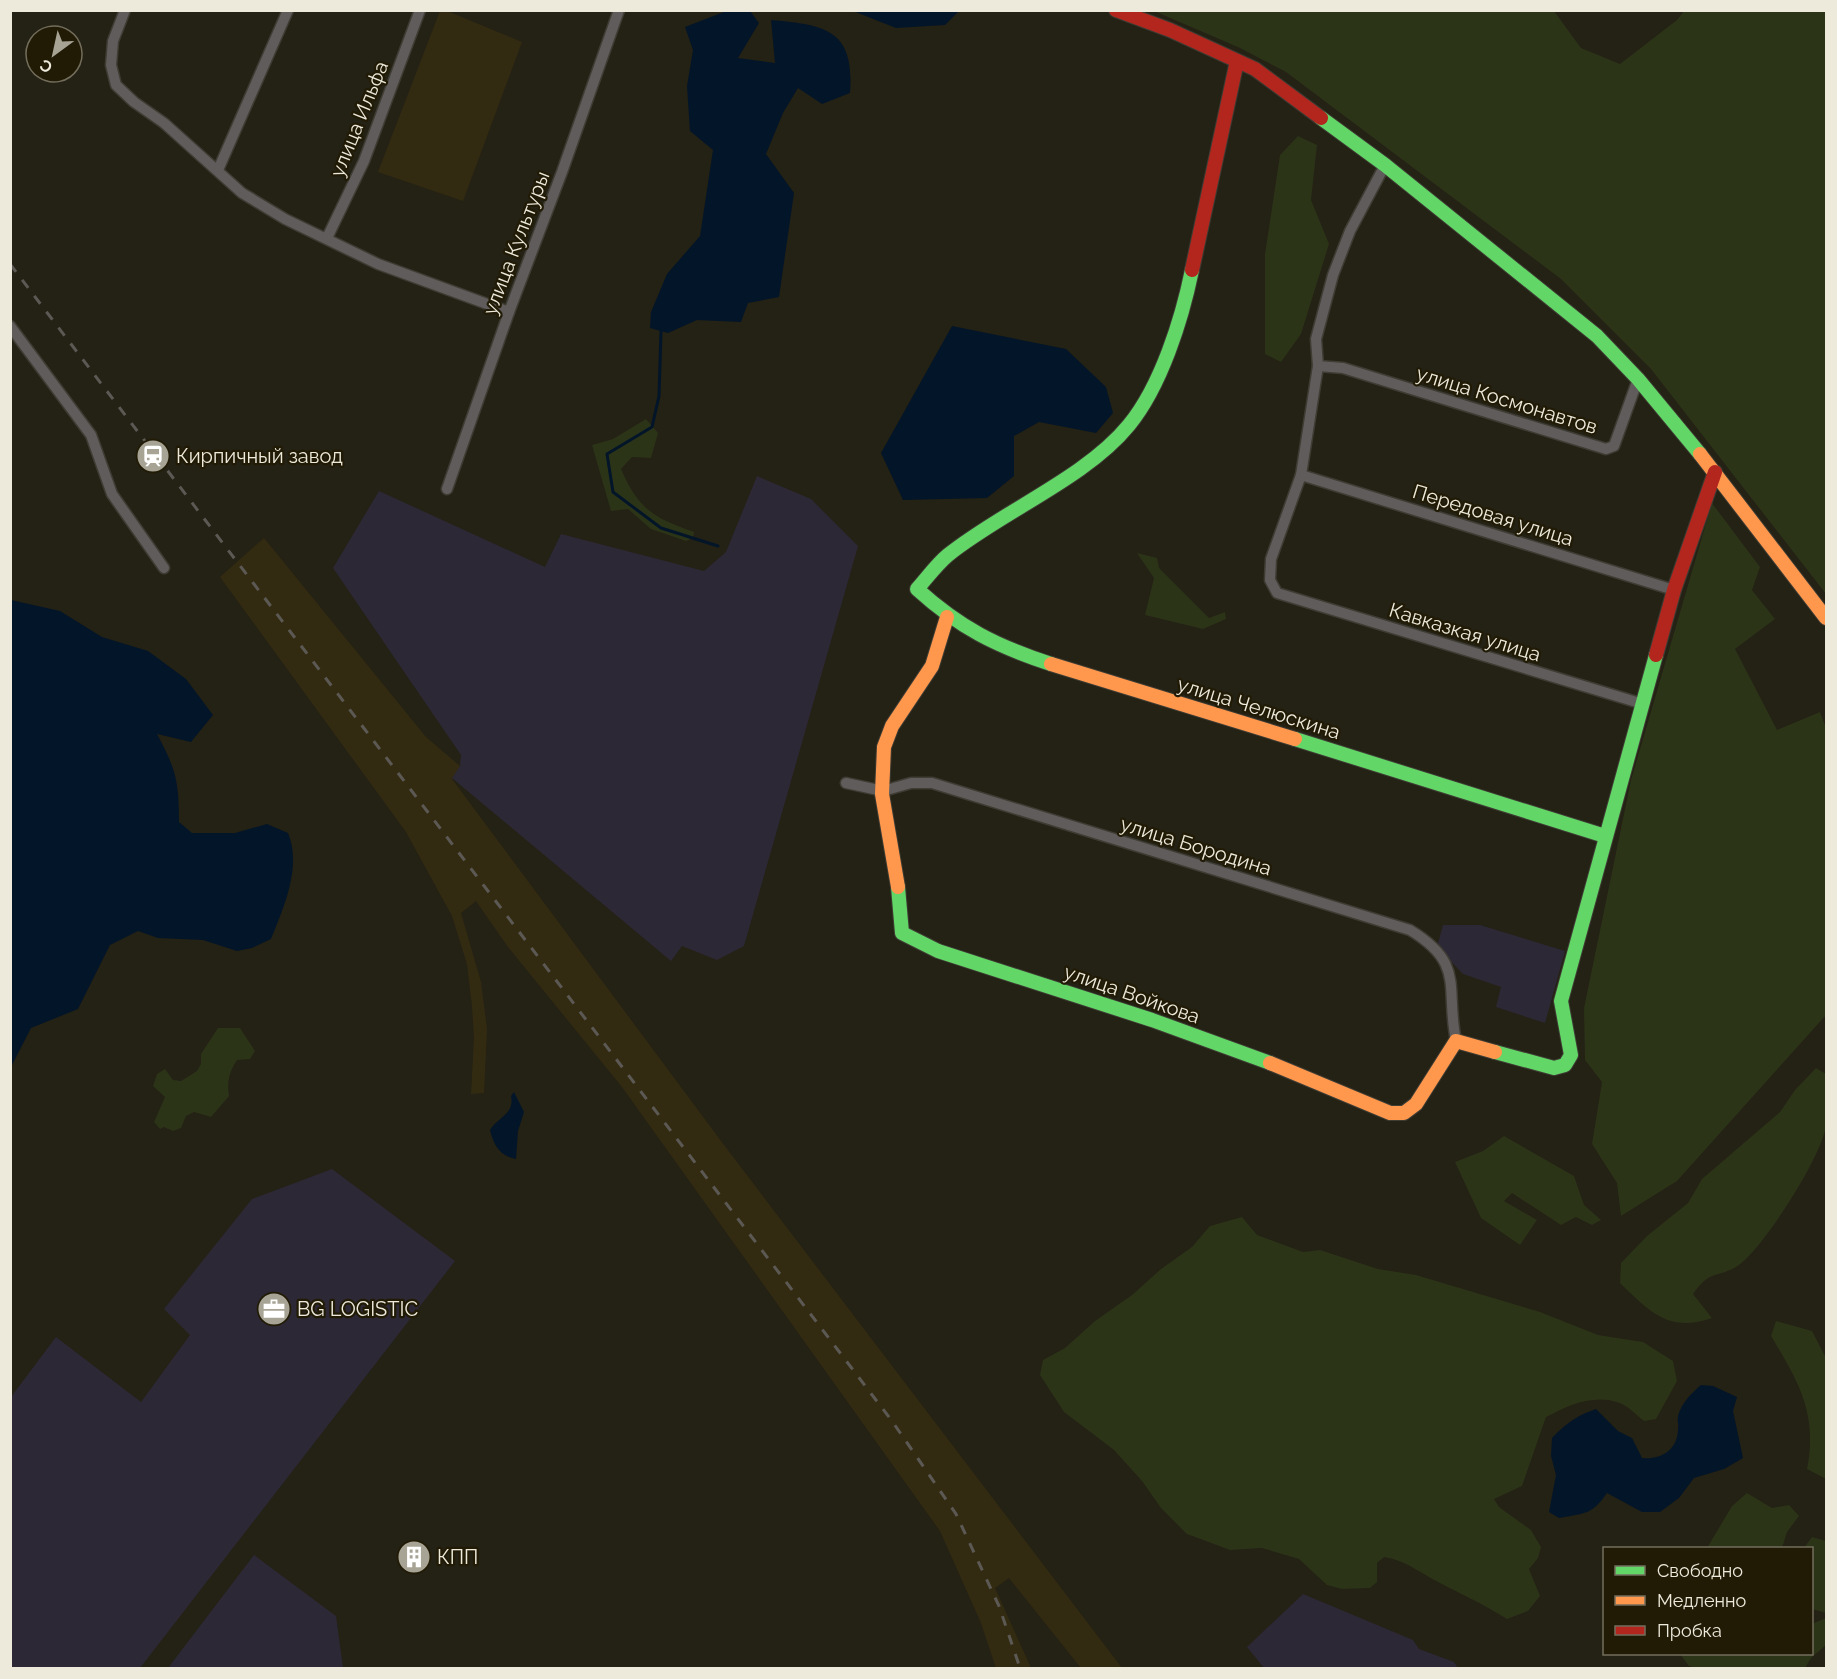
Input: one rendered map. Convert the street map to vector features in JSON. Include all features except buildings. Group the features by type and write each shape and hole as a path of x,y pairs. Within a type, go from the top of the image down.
{"street":[{"path":"125,10 113,41 111,65 116,85 164,123 242,193 285,219 378,264 509,312"},
{"path":"218,170 288,10"},
{"name":"улица Ильфа","path":"327,238 364,161 420,10"},
{"name":"улица Культуры","path":"447,489 619,10"},
{"path":"1116,10 1170,30 1255,69 1385,165 1597,336 1638,379 1715,472 1827,618"},
{"name":"улица Челюскина","path":"1237,61 1189,285 1153,386 1130,424 1099,454 947,556 917,589 947,617 971,633 1008,650 1605,836"},
{"path":"1301,475 1318,366 1316,339 1333,275 1350,231 1385,165"},
{"path":"10,326 91,435 112,494 164,568"},
{"name":"улица Космонавтов","path":"1318,366 1343,368 1606,449 1614,446 1638,379"},
{"path":"1456,1041 1554,1068 1565,1065 1571,1055 1561,1001 1674,590 1715,472"},
{"name":"Передовая улица","path":"1301,475 1674,590"},
{"name":"Кавказкая улица","path":"1301,475 1271,559 1270,580 1277,593 1643,704"},
{"path":"883,790 881,767 888,730 929,674 947,617"},
{"name":"улица Бородина","path":"846,783 883,790 911,783 932,783 1410,930 1431,943 1446,961 1453,991 1452,1022 1456,1041"},
{"name":"улица Войкова","path":"883,790 889,850 899,891 902,933 938,951 1152,1020 1318,1081 1390,1113 1404,1113 1416,1104 1456,1041"}],"shaded area":[{"path":"440,11 447,11 522,42 463,201 378,172"},
{"path":"757,476 811,499 858,546 744,946 717,960 682,946 671,961 452,778 460,766 461,755 333,568 379,491 545,567 561,534 704,571 726,552"},
{"path":"264,538 426,737 460,766 452,779 724,1145 1122,1668 1081,1668 1009,1578 995,1588 1031,1668 996,1668 981,1623 940,1531 622,1087 508,947 476,901 461,913 481,982 487,1029 484,1093 471,1094 474,1038 472,1006 467,964 452,916 406,832 220,577"},
{"path":"1443,925 1480,925 1565,951 1545,1023 1496,1007 1501,987 1463,974 1437,947"},
{"path":"332,1169 455,1261 140,1668 11,1668 11,1397 56,1337 141,1402 190,1335 164,1309 252,1199"},
{"path":"254,1555 336,1616 343,1668 168,1668"},
{"path":"1303,1594 1413,1640 1419,1649 1454,1662 1458,1668 1264,1668 1247,1647"}],"green space":[{"path":"1154,11 1554,11 1581,48 1620,64 1677,20 1684,11 1826,11 1826,594 1651,369 1561,279 1286,72 1240,48"},
{"path":"1298,136 1317,145 1311,200 1329,244 1301,334 1281,362 1265,354 1265,254 1280,155"},
{"path":"646,419 658,433 651,458 632,457 621,469 634,494 649,510 668,522 694,532 693,538 686,541 651,529 628,509 611,511 592,445 613,439"},
{"path":"1712,503 1760,567 1752,590 1775,619 1735,649 1777,730 1820,712 1826,728 1826,1015 1677,1181 1621,1216 1617,1183 1592,1144 1602,1082 1585,1060 1584,1008 1631,780"},
{"path":"1137,553 1157,558 1159,568 1209,618 1225,612 1226,619 1203,629 1145,615 1154,578"},
{"path":"218,1028 240,1028 255,1051 250,1059 237,1060 229,1077 229,1096 211,1117 194,1112 186,1116 181,1128 173,1131 164,1127 160,1129 154,1122 165,1097 153,1086 157,1074 165,1069 173,1080 181,1081 197,1071 201,1064 201,1054"},
{"path":"1816,1068 1826,1074 1828,1099 1826,1125 1815,1157 1791,1200 1750,1255 1732,1269 1705,1280 1693,1294 1712,1318 1684,1323 1661,1317 1651,1311 1620,1283 1621,1263 1647,1236 1688,1203 1702,1179 1780,1112 1795,1090"},
{"path":"1504,1136 1574,1176 1584,1205 1601,1220 1592,1225 1576,1217 1561,1225 1512,1193 1504,1201 1537,1220 1520,1245 1481,1218 1455,1162 1483,1151"},
{"path":"1242,1217 1257,1235 1303,1252 1320,1250 1378,1269 1416,1275 1540,1312 1598,1335 1643,1342 1673,1361 1677,1381 1656,1419 1644,1421 1625,1405 1598,1399 1580,1402 1554,1413 1546,1417 1522,1486 1494,1499 1499,1507 1531,1530 1541,1547 1538,1558 1529,1569 1540,1596 1528,1611 1507,1619 1407,1564 1384,1557 1377,1563 1377,1582 1370,1588 1342,1589 1327,1585 1299,1559 1262,1548 1230,1550 1187,1534 1161,1508 1142,1481 1114,1450 1064,1412 1040,1375 1043,1360 1065,1348 1095,1321 1192,1247 1210,1226"},
{"path":"1776,1321 1812,1331 1826,1358 1826,1479 1807,1469 1810,1449 1808,1414 1790,1368 1771,1336"},
{"path":"1747,1493 1772,1508 1789,1505 1799,1516 1787,1532 1782,1547 1708,1547 1732,1506"},
{"path":"1812,1537 1826,1541 1826,1613 1813,1609 1813,1547 1805,1547"},
{"path":"1826,1618 1826,1645 1811,1658 1805,1668 1697,1668 1689,1666 1681,1655 1813,1655 1813,1624"}],"water":[{"path":"729,10 750,11 759,23 738,58 775,63 771,20 821,28 833,34 847,55 850,93 822,104 798,88 783,113 766,154 794,193 779,297 748,303 741,322 697,320 668,333 650,328 651,312 667,274 700,236 713,150 690,131 687,86 693,50 685,27"},
{"path":"853,11 959,11 945,25 896,28"},
{"path":"952,326 1066,349 1106,387 1113,413 1096,433 1039,422 1014,436 1014,476 987,498 903,500 881,453"},
{"path":"11,600 60,611 102,637 148,651 186,679 213,715 191,742 157,734 175,776 179,822 192,833 235,833 267,824 288,833 293,859 290,886 271,939 252,948 237,951 203,940 158,938 138,931 110,945 78,1009 31,1028 11,1067"},
{"path":"514,1092 524,1112 518,1131 516,1159 498,1149 490,1130 511,1107 511,1096"},
{"path":"1701,1385 1713,1386 1737,1397 1733,1411 1743,1458 1724,1469 1694,1478 1679,1498 1660,1512 1642,1512 1607,1493 1597,1505 1582,1514 1559,1518 1549,1512 1556,1475 1551,1456 1552,1438 1562,1428 1596,1409 1618,1431 1632,1438 1642,1458 1661,1456 1671,1449 1677,1437 1678,1418 1682,1407"}],"waterway":[{"path":"664,329 661,331 659,396 652,427 607,454 613,492 661,528 718,546"}],"railway":[{"path":"10,264 892,1421 956,1514 999,1606 1020,1668"}],"traffic: fast":[{"path":"1321,118 1385,165 1597,336 1638,379 1700,454"},
{"path":"1051,664 979,634 948,615 917,589 948,555 969,539 1090,462 1129,425 1151,391 1169,351 1192,270"},
{"path":"1495,1052 1554,1068 1565,1065 1571,1055 1561,1001 1656,655"},
{"path":"1295,739 1605,836"},
{"path":"898,887 902,933 938,951 1152,1020 1270,1063"}],"traffic: slow":[{"path":"1700,454 1826,618"},
{"path":"898,887 882,794 884,747 892,726 932,666 947,617"},
{"path":"1051,664 1295,739"},
{"path":"1270,1063 1390,1113 1404,1113 1416,1104 1456,1041 1495,1052"}],"traffic: jam":[{"path":"1116,10 1170,30 1255,69 1321,118"},
{"path":"1192,270 1237,61"},
{"path":"1656,655 1674,590 1715,472"}],"place":[{"name":"Кирпичный завод","path":"153,456"},
{"name":"BG LOGISTIC","path":"274,1309"},
{"name":"КПП","path":"414,1557"}]}
